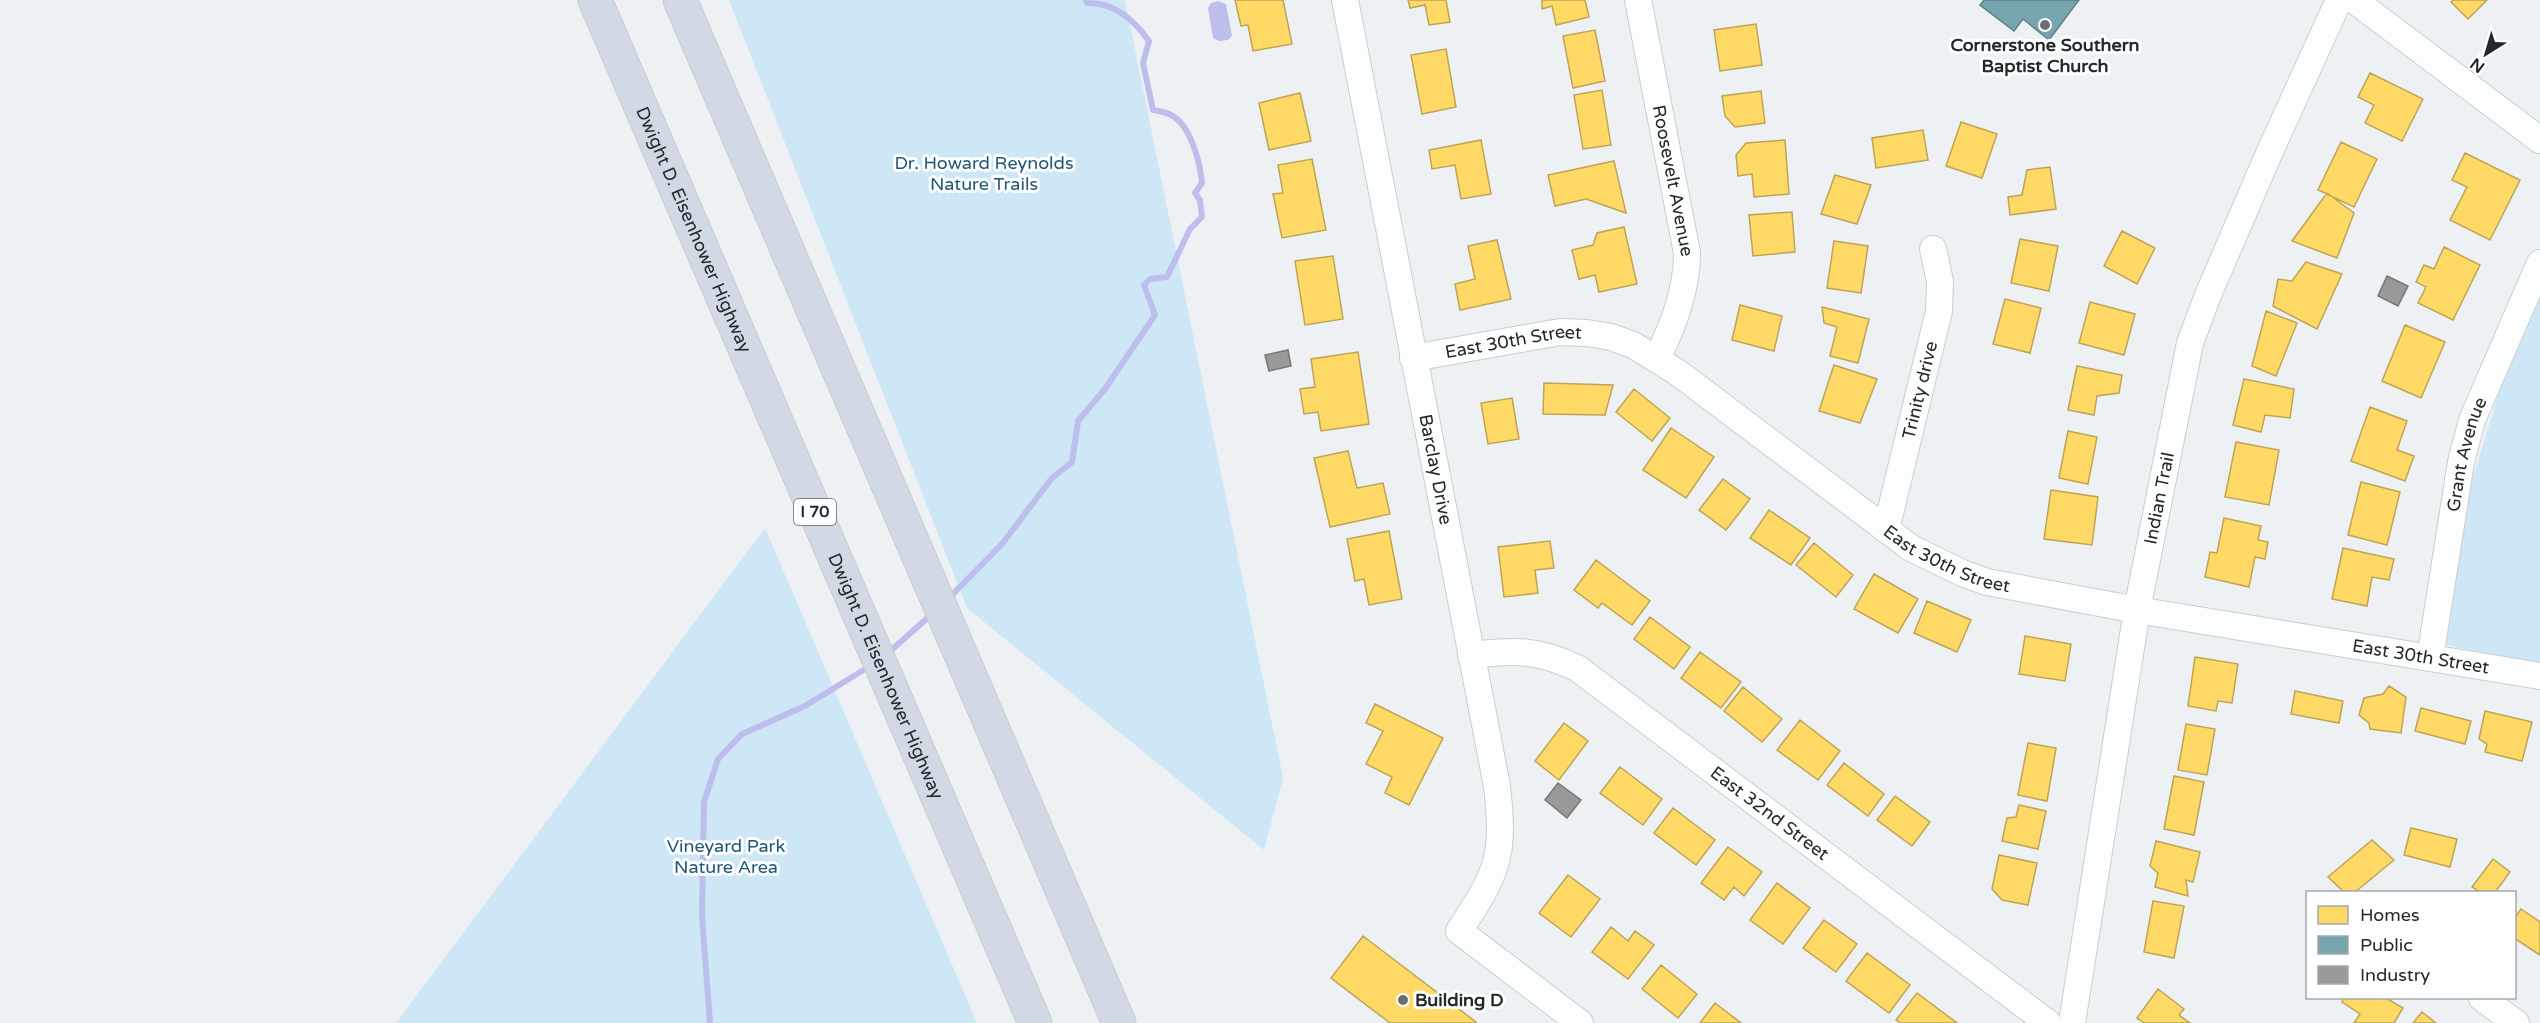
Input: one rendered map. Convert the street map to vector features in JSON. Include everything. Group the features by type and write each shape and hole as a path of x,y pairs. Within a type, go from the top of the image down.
{"highway":[{"name":"Dwight D. Eisenhower Highway","path":"595,0 1035,1023"},
{"path":"680,0 1119,1023"}],"street":[{"name":"Barclay Drive","path":"1346,0 1497,786 1501,842 1498,860 1491,879 1459,931 1580,1023"},
{"name":"Roosevelt Avenue","path":"1638,0 1687,253 1684,289 1669,334 1657,358"},
{"name":"Indian Trail","path":"2072,1023 2137,610 2178,393 2190,343 2208,295 2271,149 2339,0"},
{"path":"2354,0 2540,140"},
{"name":"Trinity drive","path":"1886,530 1939,312 1940,281 1933,249"},
{"name":"Grant Avenue","path":"2430,658 2461,462 2472,420 2540,262"},
{"name":"East 30th Street","path":"1413,358 1560,332 1611,337 1657,358 1911,548 1937,562 1987,582 2137,610 2540,676"},
{"name":"East 32nd Street","path":"1471,655 1534,652 1556,658 1577,668 2048,1023"},
{"path":"2483,999 2516,1023"}],"green space":[{"name":"Dr. Howard Reynolds Nature Trails","path":"729,0 1125,0 1283,778 1264,850 967,608"},
{"path":"2540,299 2540,664 2446,645 2470,487 2501,386"},
{"name":"Vineyard Park Nature Area","path":"765,528 977,1023 396,1023"}],"water":[{"path":"1218,1 1226,4 1232,36 1228,40 1219,41 1213,38 1208,8 1211,3"}],"building: Homes":[{"path":"1235,0 1283,0 1292,44 1253,51 1248,25 1241,26"},
{"path":"1408,0 1446,0 1450,22 1429,25 1425,5 1410,8"},
{"path":"1542,0 1585,0 1589,17 1556,25 1552,6 1542,9"},
{"path":"2453,0 2487,0 2468,19 2451,2"},
{"path":"1756,24 1762,65 1720,71 1714,30"},
{"path":"1595,30 1605,81 1573,88 1563,36"},
{"path":"1446,49 1456,107 1422,114 1411,55"},
{"path":"2370,73 2423,99 2402,141 2365,123 2374,105 2358,97"},
{"path":"1602,90 1611,145 1583,149 1574,95"},
{"path":"1761,91 1765,123 1735,127 1725,116 1722,96"},
{"path":"1300,93 1311,141 1269,150 1259,103"},
{"path":"1961,122 1997,134 1982,178 1946,166"},
{"path":"1923,130 1928,160 1876,168 1872,138"},
{"path":"1481,140 1491,194 1461,199 1455,165 1432,169 1429,150"},
{"path":"1785,140 1789,194 1754,197 1752,174 1738,176 1736,155 1746,143"},
{"path":"2341,142 2377,159 2354,207 2318,190"},
{"path":"2465,153 2520,180 2490,240 2450,220 2467,187 2452,180"},
{"path":"1312,159 1326,230 1282,238 1273,194 1283,193 1278,165"},
{"path":"1614,161 1626,213 1586,199 1555,206 1548,175"},
{"path":"2050,167 2056,209 2010,215 2008,197 2022,195 2027,170"},
{"path":"1835,175 1871,185 1857,224 1821,214"},
{"path":"2327,193 2354,213 2337,258 2292,241"},
{"path":"1792,212 1795,252 1753,256 1749,215"},
{"path":"1624,227 1637,284 1599,292 1595,275 1579,279 1572,250 1593,245 1597,233"},
{"path":"2122,231 2155,248 2137,284 2104,266"},
{"path":"2020,239 2058,246 2049,291 2011,283"},
{"path":"1497,240 1511,299 1460,310 1455,284 1475,279 1468,246"},
{"path":"1834,241 1868,246 1861,293 1827,288"},
{"path":"2444,247 2480,265 2453,320 2418,303 2426,287 2416,282 2424,265 2434,269"},
{"path":"1333,256 1343,319 1305,325 1295,261"},
{"path":"2306,262 2342,274 2317,329 2273,306 2278,279 2292,281"},
{"path":"2005,299 2041,308 2030,353 1993,344"},
{"path":"2090,302 2135,314 2124,355 2079,343"},
{"path":"1740,305 1782,316 1774,351 1732,340"},
{"path":"1822,307 1869,319 1858,363 1830,356 1837,327 1824,323"},
{"path":"2266,311 2297,323 2276,376 2252,366"},
{"path":"2405,325 2445,342 2421,398 2382,381"},
{"path":"1358,352 1369,424 1321,431 1318,412 1304,414 1300,389 1315,387 1311,359"},
{"path":"1834,365 1877,379 1860,423 1819,411"},
{"path":"2077,366 2122,375 2119,393 2097,396 2094,415 2068,410"},
{"path":"2244,379 2294,389 2290,418 2265,415 2261,432 2233,425"},
{"path":"1544,383 1613,385 1605,415 1543,414"},
{"path":"1634,389 1670,418 1652,441 1616,412"},
{"path":"1512,398 1519,439 1488,444 1481,403"},
{"path":"2370,407 2407,421 2397,450 2414,456 2405,481 2351,461"},
{"path":"1671,428 1714,457 1686,498 1643,470"},
{"path":"2068,431 2097,437 2088,484 2059,478"},
{"path":"2236,442 2279,450 2269,505 2225,497"},
{"path":"1348,451 1357,488 1383,483 1390,514 1330,527 1314,458"},
{"path":"1723,479 1750,499 1726,530 1699,510"},
{"path":"2361,482 2400,492 2387,545 2348,535"},
{"path":"2051,490 2098,497 2092,545 2044,539"},
{"path":"1769,510 1810,538 1791,565 1750,538"},
{"path":"2224,518 2261,526 2258,540 2268,542 2265,559 2255,557 2249,587 2205,577 2210,552 2217,553"},
{"path":"1389,531 1402,599 1369,605 1364,579 1355,581 1347,539"},
{"path":"1550,541 1554,568 1535,570 1538,593 1504,597 1498,547"},
{"path":"1814,543 1853,575 1836,597 1796,565"},
{"path":"2343,548 2394,559 2389,580 2372,577 2367,606 2332,599"},
{"path":"1596,560 1650,601 1632,625 1602,603 1598,608 1574,590"},
{"path":"1874,574 1918,599 1898,633 1854,609"},
{"path":"1927,601 1971,620 1957,652 1914,633"},
{"path":"1650,617 1690,647 1674,669 1634,639"},
{"path":"2025,636 2071,644 2065,681 2019,674"},
{"path":"1700,652 1741,682 1721,708 1681,678"},
{"path":"2195,657 2238,664 2232,703 2218,701 2216,711 2188,706"},
{"path":"2389,686 2406,697 2401,733 2370,729 2369,723 2359,715 2364,698 2383,694"},
{"path":"1743,687 1782,719 1762,742 1724,711"},
{"path":"2295,691 2343,701 2339,723 2291,714"},
{"path":"1375,704 1443,738 1409,805 1385,793 1392,777 1366,764 1383,731 1366,723"},
{"path":"2421,708 2471,721 2465,744 2415,731"},
{"path":"2485,711 2532,722 2522,761 2485,752 2487,744 2479,739"},
{"path":"1800,720 1840,751 1818,780 1777,750"},
{"path":"1564,723 1588,741 1559,780 1535,761"},
{"path":"2186,724 2215,729 2207,775 2178,770"},
{"path":"2028,743 2056,748 2047,801 2018,795"},
{"path":"1844,763 1884,794 1868,816 1827,785"},
{"path":"1620,767 1662,799 1643,825 1600,793"},
{"path":"2174,776 2204,782 2194,835 2164,829"},
{"path":"1895,796 1930,822 1912,846 1877,820"},
{"path":"2019,805 2046,811 2038,849 2002,841 2007,818 2016,817"},
{"path":"1673,808 1715,840 1696,865 1654,833"},
{"path":"2411,828 2457,839 2450,867 2404,855"},
{"path":"2372,840 2394,860 2356,891 2343,891 2328,877"},
{"path":"2156,841 2200,852 2193,882 2186,880 2188,896 2155,887 2158,873 2150,866"},
{"path":"1728,847 1762,872 1744,896 1734,887 1724,900 1701,883"},
{"path":"1999,855 2037,863 2028,905 2002,900 1992,889"},
{"path":"2493,859 2510,872 2496,891 2478,891 2472,887"},
{"path":"1568,875 1600,899 1571,937 1539,913"},
{"path":"1777,883 1810,908 1783,944 1750,920"},
{"path":"2153,901 2184,906 2174,958 2144,952"},
{"path":"2521,909 2540,922 2540,955 2516,939 2516,916"},
{"path":"1824,920 1857,944 1836,972 1803,948"},
{"path":"1611,927 1628,941 1635,931 1654,945 1628,979 1592,952"},
{"name":"Building D","path":"1363,936 1476,1023 1390,1023 1331,978"},
{"path":"1867,953 1910,985 1889,1013 1846,981"},
{"path":"1661,965 1697,994 1678,1018 1642,989"},
{"path":"2158,989 2184,1009 2179,1015 2190,1023 2144,1023 2137,1018"},
{"path":"1917,993 1957,1023 1900,1023 1896,1020"},
{"path":"2344,999 2388,999 2403,1008 2394,1023 2354,1023 2360,1014 2342,1002"},
{"path":"1715,1003 1741,1023 1700,1023"},
{"path":"2422,1012 2436,1023 2413,1023"}],"building: Public":[{"name":"Cornerstone Southern Baptist Church","path":"1984,0 2079,0 2049,40 2023,19 2014,31 1980,5"}],"building: Industry":[{"path":"2387,276 2408,286 2398,306 2378,296"},
{"path":"1288,350 1291,366 1269,371 1265,355"},
{"path":"1558,783 1581,800 1567,818 1545,800"}],"waterway":[{"path":"948,599 1002,544 1052,478 1072,462 1078,421 1105,389 1155,315 1144,285 1150,279 1167,277 1190,229 1202,217 1200,200 1195,193 1202,183 1201,175 1197,155 1189,136 1178,120 1165,112 1153,110 1143,63 1149,41 1130,19 1115,9 1097,3 1087,3 1086,0"},
{"path":"888,653 932,614"},
{"path":"710,1023 702,916 704,802 718,759 742,734 805,706 870,666"}],"place":[{"name":"Cornerstone Southern Baptist Church","path":"2045,25"},
{"name":"Building D","path":"1403,1000"}]}
